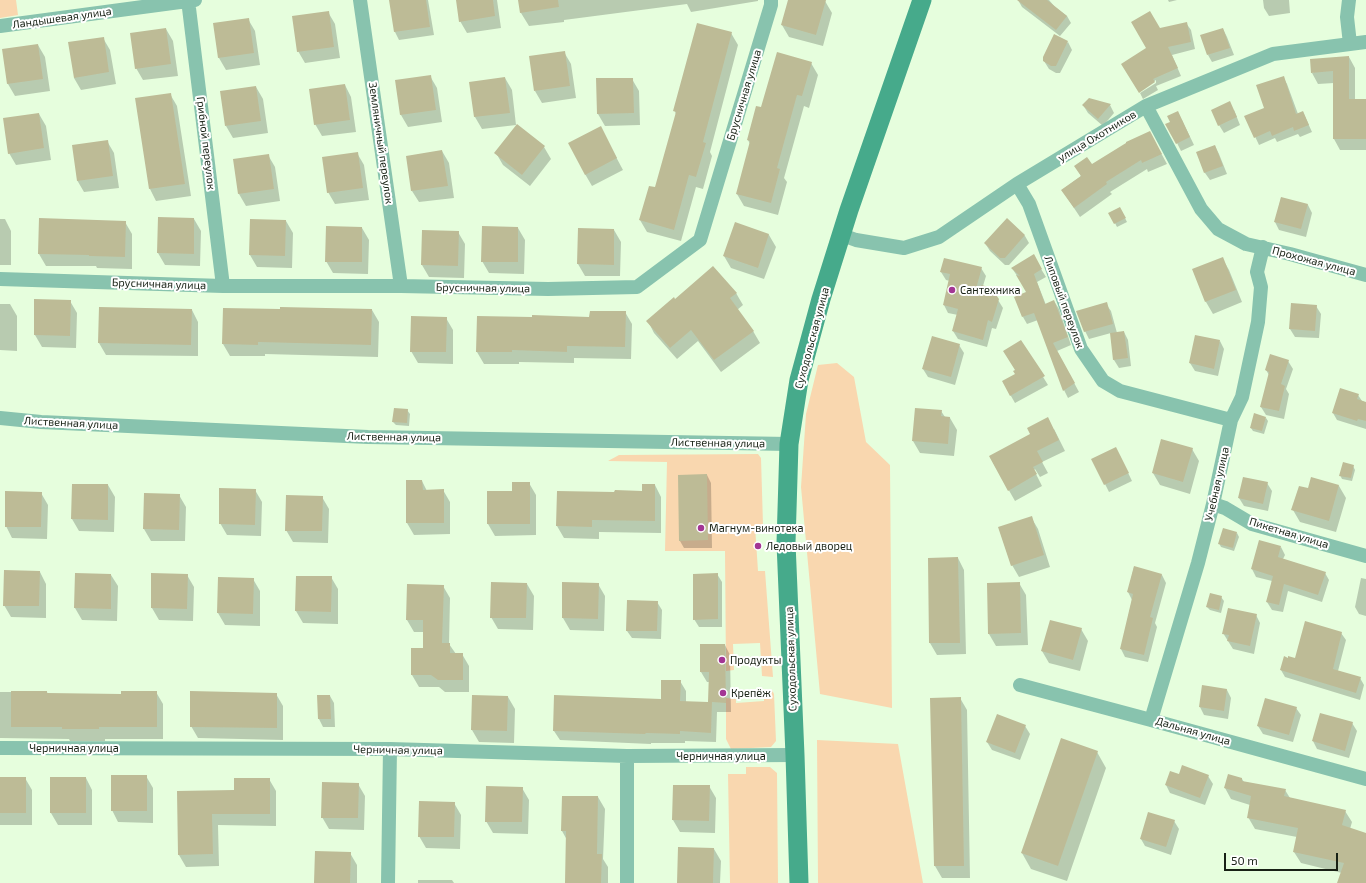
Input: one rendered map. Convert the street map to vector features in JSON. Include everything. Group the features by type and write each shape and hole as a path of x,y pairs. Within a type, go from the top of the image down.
{"main road":[{"name":"Суходольская улица","path":"799,883 786,542 789,444 799,380 821,299 922,0"}],"street":[{"name":"Ландышевая улица","path":"0,26 190,0"},
{"name":"Грибной переулок","path":"190,0 223,286"},
{"name":"Земляничный переулок","path":"360,0 401,286"},
{"name":"Брусничная улица","path":"0,279 223,286 401,286 548,289 637,287 700,240 771,5 771,0"},
{"path":"1349,0 1347,17 1350,44"},
{"name":"улица Охотников","path":"842,235 856,240 904,248 940,237 1017,184 1146,106 1273,54 1366,42"},
{"name":"Прохожая улица","path":"1146,106 1200,209 1218,229 1246,244 1263,247 1366,275"},
{"name":"Липовый переулок","path":"1017,184 1029,204 1081,349 1103,381 1120,391 1231,420"},
{"name":"Учебная улица","path":"1151,720 1198,563 1213,504 1231,420 1242,397 1258,322 1261,287 1257,272 1263,247"},
{"name":"Лиственная улица","path":"0,418 41,422 368,437 789,444"},
{"name":"Пикетная улица","path":"1213,504 1225,508 1252,524 1366,556"},
{"name":"Дальняя улица","path":"1020,686 1366,779"},
{"name":"Черничная улица","path":"0,748 390,749 627,756 795,755"},
{"path":"388,883 390,749"},
{"path":"627,756 627,883"}],"shaded area":[{"path":"0,0 16,0 18,15 0,18"},
{"path":"837,363 854,377 866,442 890,465 892,708 820,694 801,487 806,414 818,365"},
{"path":"758,454 761,458 763,525 755,526 758,571 765,571 773,677 762,676 760,643 733,644 734,670 726,671 725,551 665,551 667,462 608,461 619,455"},
{"path":"772,690 774,694 776,741 771,747 731,749 726,739 726,698 736,699 736,703 764,701 764,691"},
{"path":"817,740 898,744 923,883 818,883"},
{"path":"746,767 770,767 777,773 778,883 730,883 728,774 746,774"}],"building":[{"path":"389,0 426,0 430,27 394,32"},
{"path":"456,0 493,0 495,16 459,22"},
{"path":"518,0 558,0 559,7 520,13"},
{"path":"788,0 826,0 816,35 781,25"},
{"path":"1017,0 1047,0 1067,16 1056,30"},
{"path":"329,11 334,47 297,52 292,16"},
{"path":"1150,11 1160,28 1187,22 1191,42 1168,47 1178,68 1153,79 1155,82 1139,93 1121,64 1146,48 1131,22"},
{"path":"249,18 254,53 218,58 213,23"},
{"path":"697,23 732,32 703,142 706,143 696,177 689,175 674,230 639,220 649,186 655,187 676,112 673,111"},
{"path":"166,28 171,64 135,69 130,33"},
{"path":"1223,28 1230,48 1207,55 1200,35"},
{"path":"1054,34 1068,41 1056,66 1051,66 1043,61 1043,57"},
{"path":"104,37 109,72 74,78 68,42"},
{"path":"38,44 43,79 7,84 2,49"},
{"path":"565,51 570,86 534,91 529,56"},
{"path":"777,52 812,62 802,96 797,95 777,168 780,169 771,203 736,194 750,141 747,140 756,106 761,107"},
{"path":"1349,56 1349,99 1366,99 1366,139 1333,139 1333,71 1311,73 1310,59"},
{"path":"431,75 436,110 400,115 395,80"},
{"path":"1284,76 1296,114 1303,111 1309,125 1294,131 1293,127 1272,136 1270,131 1254,138 1244,116 1264,108 1256,85"},
{"path":"505,77 510,113 474,117 469,82"},
{"path":"596,78 633,78 634,113 597,114"},
{"path":"345,84 350,120 314,125 309,89"},
{"path":"256,86 261,121 225,126 220,91"},
{"path":"171,93 185,184 149,189 135,98"},
{"path":"1089,98 1111,104 1098,119 1082,105"},
{"path":"1230,101 1237,117 1218,126 1211,110"},
{"path":"1178,111 1190,137 1176,144 1165,124 1170,122 1167,116"},
{"path":"39,113 44,148 8,154 3,118"},
{"path":"517,124 545,146 522,175 494,153"},
{"path":"601,126 617,158 585,175 568,143"},
{"path":"1150,131 1162,154 1142,163 1141,160 1106,182 1107,184 1074,208 1061,190 1081,176 1074,166 1087,157 1092,164 1126,142"},
{"path":"108,140 113,176 77,181 72,145"},
{"path":"1215,145 1223,166 1204,173 1196,152"},
{"path":"442,150 448,186 411,191 406,156"},
{"path":"358,152 363,188 327,193 322,157"},
{"path":"269,154 274,189 238,194 233,159"},
{"path":"1281,197 1308,204 1301,229 1274,222"},
{"path":"1120,207 1126,218 1114,224 1108,213"},
{"path":"158,217 194,218 194,254 157,253"},
{"path":"39,218 126,221 125,257 38,254"},
{"path":"1007,218 1025,235 1005,258 1000,258 984,243"},
{"path":"250,219 286,220 285,256 249,255"},
{"path":"735,222 769,234 758,268 723,256"},
{"path":"326,226 362,227 362,262 325,262"},
{"path":"482,226 518,227 518,262 481,262"},
{"path":"578,228 614,229 614,265 577,264"},
{"path":"422,230 459,231 458,266 421,265"},
{"path":"1034,254 1042,269 1034,274 1045,304 1054,300 1068,337 1053,343 1075,383 1063,391 1034,313 1022,317 1014,297 1026,292 1016,275 1020,276 1011,268"},
{"path":"1223,257 1236,290 1205,302 1192,269"},
{"path":"944,258 982,267 976,289 982,285 991,288 999,299 992,322 988,320 983,340 952,331 958,309 943,305 950,274 940,272"},
{"path":"713,266 737,293 730,298 754,331 714,360 691,330 670,348 646,321 674,297 675,299"},
{"path":"34,299 71,300 70,336 34,335"},
{"path":"1107,302 1113,324 1084,332 1076,311"},
{"path":"1291,303 1317,305 1315,331 1289,329"},
{"path":"99,307 192,309 191,345 98,343"},
{"path":"280,307 372,309 371,345 258,342 258,345 222,344 223,308 280,309"},
{"path":"590,311 626,311 625,347 567,346 567,352 512,350 512,352 476,352 477,316 532,317 532,315 589,317"},
{"path":"411,316 447,317 446,352 410,352"},
{"path":"1124,331 1128,358 1113,360 1110,333"},
{"path":"1195,335 1220,340 1214,369 1189,363"},
{"path":"932,336 960,344 951,377 922,369"},
{"path":"1021,340 1045,376 1010,396 1002,381 1015,374 1013,371 1015,370 1003,351"},
{"path":"1270,354 1289,360 1281,384 1285,386 1279,411 1260,407 1269,372 1265,370"},
{"path":"1340,388 1359,394 1357,399 1366,402 1366,421 1358,419 1357,421 1332,413"},
{"path":"394,408 408,409 407,423 392,422"},
{"path":"915,408 942,410 941,416 950,417 948,444 912,441"},
{"path":"1254,413 1266,417 1262,431 1250,428"},
{"path":"1048,417 1059,440 1037,451 1043,462 1033,467 1037,474 1008,491 989,456 1030,434 1027,428"},
{"path":"1161,439 1193,448 1183,482 1152,473"},
{"path":"1116,447 1129,473 1104,485 1091,459"},
{"path":"1343,462 1354,465 1351,478 1339,476"},
{"path":"707,474 708,540 679,541 678,475"},
{"path":"1243,477 1268,482 1263,504 1238,498"},
{"path":"1311,477 1339,485 1329,521 1291,510 1299,486 1308,488"},
{"path":"406,480 422,480 423,490 444,489 444,523 406,523"},
{"path":"512,482 530,482 530,524 487,524 487,491 512,491"},
{"path":"72,484 108,484 108,520 71,519"},
{"path":"642,484 655,484 655,521 592,520 592,527 556,526 557,491 642,491"},
{"path":"219,488 256,489 255,525 219,524"},
{"path":"5,491 42,492 41,527 5,527"},
{"path":"144,493 180,494 179,530 143,529"},
{"path":"286,495 323,496 322,531 285,531"},
{"path":"1032,516 1044,555 1011,566 998,527"},
{"path":"1223,528 1237,532 1233,548 1218,544"},
{"path":"1259,540 1281,546 1278,557 1326,572 1318,595 1284,584 1279,605 1266,602 1273,576 1251,569"},
{"path":"958,557 960,643 929,643 928,558"},
{"path":"1134,566 1162,574 1150,617 1153,618 1144,655 1120,649 1133,594 1127,592"},
{"path":"4,570 40,571 39,606 3,606"},
{"path":"75,573 111,574 111,609 74,608"},
{"path":"151,573 188,574 187,609 151,608"},
{"path":"718,573 718,619 693,620 693,574"},
{"path":"296,576 332,576 331,612 295,611"},
{"path":"218,577 254,578 253,614 217,613"},
{"path":"491,582 527,583 526,618 490,618"},
{"path":"562,582 599,583 598,619 562,618"},
{"path":"1020,582 1021,633 988,634 987,583"},
{"path":"407,584 444,585 442,643 450,643 450,653 463,653 463,680 438,680 431,675 411,675 411,648 423,648 423,620 406,620"},
{"path":"1210,593 1222,596 1219,610 1206,607"},
{"path":"627,600 658,601 657,631 626,631"},
{"path":"1228,608 1257,614 1250,646 1227,641 1229,635 1222,634"},
{"path":"1050,620 1082,628 1073,660 1041,651"},
{"path":"1305,621 1342,632 1333,669 1361,677 1356,693 1280,670 1284,656 1288,658 1288,656 1295,658"},
{"path":"700,644 725,644 726,703 712,702 711,733 680,731 680,734 645,734 553,731 554,695 661,699 661,680 681,680 680,701 708,702 709,672 700,672"},
{"path":"1202,685 1227,689 1224,711 1199,707"},
{"path":"11,691 121,694 121,691 157,691 157,727 99,727 99,729 62,729 62,727 11,727"},
{"path":"190,691 277,693 277,728 190,727"},
{"path":"317,695 330,695 331,719 318,719"},
{"path":"472,695 508,696 507,731 471,730"},
{"path":"961,697 964,866 934,866 930,698"},
{"path":"1265,698 1297,707 1289,735 1257,726"},
{"path":"1320,713 1353,722 1345,751 1312,741"},
{"path":"997,714 1026,725 1015,753 986,742"},
{"path":"1061,738 1098,751 1058,866 1021,853"},
{"path":"1182,765 1209,775 1200,798 1165,785 1170,771 1179,774"},
{"path":"1228,774 1242,778 1242,781 1286,789 1284,796 1346,810 1342,825 1366,833 1366,883 1337,883 1344,863 1293,852 1298,828 1247,818 1251,796 1224,788"},
{"path":"111,775 147,775 147,811 111,811"},
{"path":"0,777 26,777 26,813 0,813"},
{"path":"50,777 86,777 86,813 50,813"},
{"path":"234,778 270,778 270,814 212,814 213,854 178,855 177,791 234,790"},
{"path":"322,782 359,783 358,818 321,818"},
{"path":"673,785 710,785 709,821 672,820"},
{"path":"486,786 523,787 522,822 485,822"},
{"path":"562,796 598,796 597,854 602,854 601,883 565,883 566,831 561,831"},
{"path":"419,801 455,802 454,837 418,837"},
{"path":"1148,812 1175,820 1166,847 1140,839"},
{"path":"678,847 714,848 713,883 677,883"},
{"path":"315,851 351,852 350,883 314,883"}],"place":[{"name":"Сантехника","path":"952,290"},
{"name":"Магнум-винотека","path":"701,528"},
{"name":"Ледовый дворец","path":"758,546"},
{"name":"Продукты","path":"722,660"},
{"name":"Крепёж","path":"723,693"}]}
